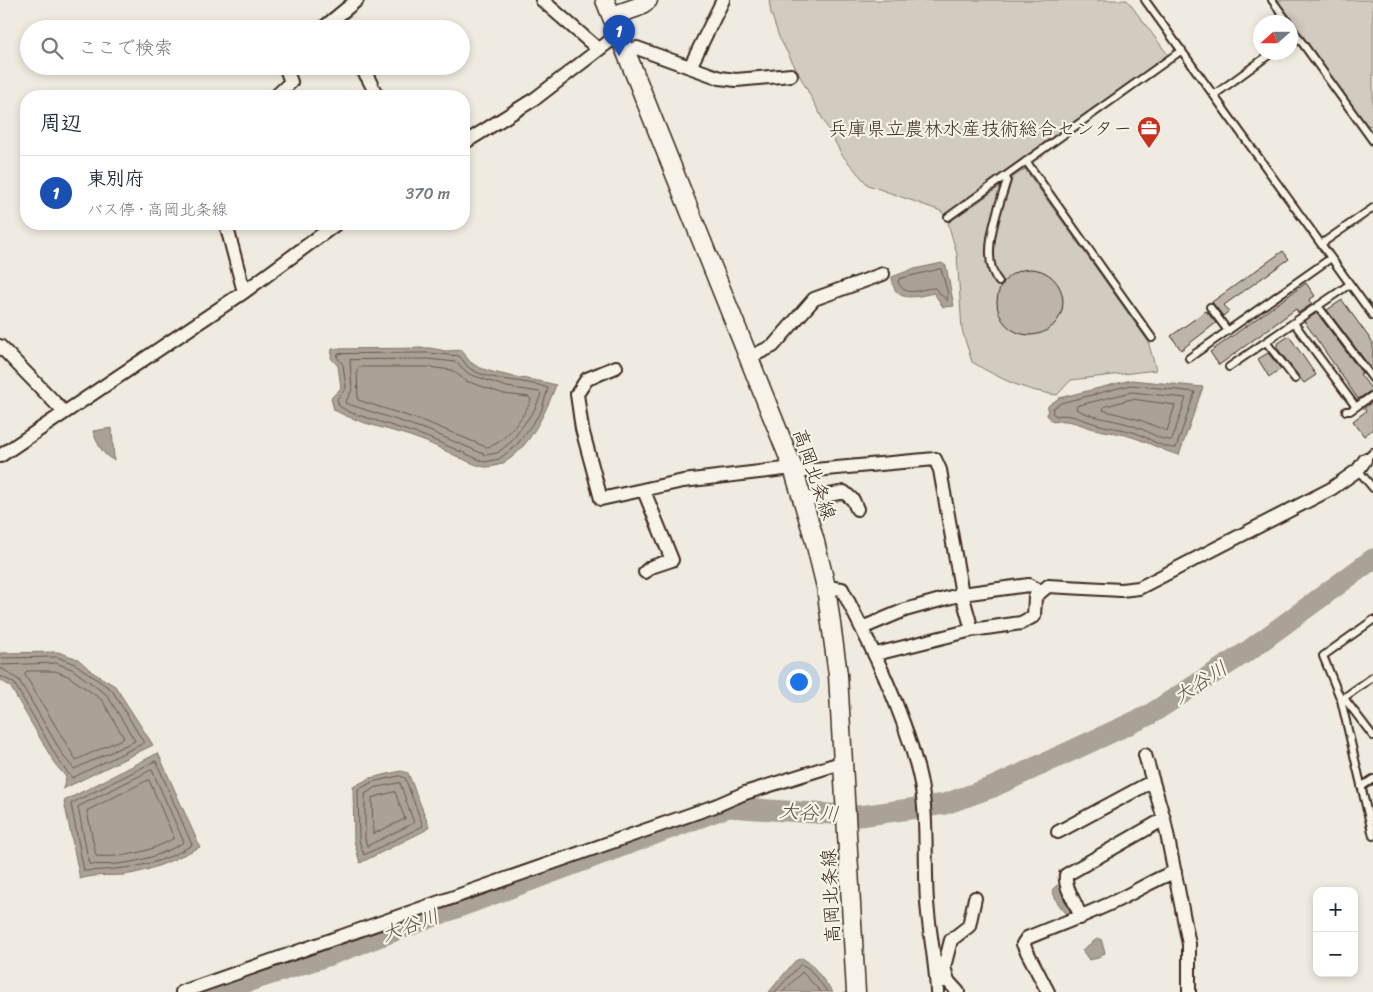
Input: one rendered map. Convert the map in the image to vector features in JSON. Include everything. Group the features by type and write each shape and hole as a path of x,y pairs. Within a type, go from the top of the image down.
{"main road":[{"path":"608,8 638,7 648,0"},
{"name":"高岡北条線","path":"608,8 750,357 794,472 826,587 838,667 856,992"}],"street":[{"path":"335,20 356,0"},
{"path":"542,0 598,49"},
{"path":"690,67 723,0"},
{"path":"470,139 536,98 619,34"},
{"path":"626,52 637,48 720,78 736,80 791,75"},
{"path":"282,90 291,82 288,75"},
{"path":"366,75 374,90"},
{"path":"228,230 244,292"},
{"path":"0,456 244,292 328,230"},
{"path":"750,357 773,346 814,300 883,274"},
{"path":"0,346 64,412"},
{"path":"616,367 587,379 577,394 582,429 602,499 683,481 935,459 940,470 962,594 972,630"},
{"path":"876,654 972,630 1021,623 1034,616 1035,597 1048,586 1121,590 1139,588 1331,489 1365,461"},
{"path":"644,491 672,560 651,566 645,572"},
{"path":"803,500 844,492 853,500 857,509"},
{"path":"862,628 905,610 962,594 1029,584 1040,591"},
{"path":"826,587 842,589 876,654 896,700 919,772 925,825 927,903 941,985"},
{"path":"1145,755 1151,782 1164,819 1176,872 1189,944 1189,992"},
{"path":"182,992 716,806 745,793 844,762"},
{"path":"1058,832 1151,782"},
{"path":"1080,918 1079,908 1065,883 1066,874 1164,819"},
{"path":"1048,992 1023,944 1027,938 1080,918 1142,889 1161,876 1176,872"},
{"path":"941,985 951,940 969,926 975,898"},
{"path":"941,985 958,992"}],"lane":[{"path":"1145,0 1373,316"},
{"path":"1272,0 1283,15"},
{"path":"1298,36 1371,133 1373,142"},
{"path":"948,217 1182,50"},
{"path":"1214,95 1263,60"},
{"path":"1026,161 1152,338"},
{"path":"999,282 990,268 989,250 1008,180 1006,176"},
{"path":"1321,244 1373,208"},
{"path":"1189,358 1331,258"},
{"path":"1229,367 1350,284"},
{"path":"1318,306 1373,379"},
{"path":"1210,307 1228,331"},
{"path":"1294,323 1356,407"},
{"path":"1266,342 1295,378"},
{"path":"1346,411 1356,407 1373,395"},
{"path":"1365,461 1373,488"},
{"path":"1373,620 1323,656 1343,699 1373,836"},
{"path":"1343,699 1373,677"},
{"path":"1343,699 1371,728 1373,736"},
{"path":"1362,787 1373,779"}],"shaded area":[{"path":"769,0 1127,0 1168,55 944,215 941,211 868,185 842,155 779,37"},
{"path":"1276,0 1373,0 1373,126 1367,125 1298,30 1298,15 1287,15"},
{"path":"1025,169 1148,341 1156,370 1071,380 1057,395 1013,383 972,362 962,330 957,254 948,223"}],"water":[{"path":"942,263 946,266 954,306 943,307 934,293 906,297 896,291 893,286 892,277 910,270"},
{"path":"430,348 446,351 462,350 471,362 488,371 556,385 539,423 521,449 510,459 498,465 479,466 421,440 366,423 334,410 331,398 341,388 338,366 331,358 332,349"},
{"path":"1131,380 1203,387 1179,455 1127,436 1069,421 1053,422 1047,415 1048,406 1059,398"},
{"path":"112,428 114,460 103,452 93,431"},
{"path":"58,652 78,659 92,672 115,686 153,745 63,789 66,777 55,764 10,686 0,680 0,653"},
{"path":"158,753 200,847 143,871 80,879 64,801"},
{"path":"401,771 408,773 429,826 426,830 360,863 354,841 353,787 370,778"},
{"path":"1057,885 1061,888 1075,913 1069,917 1057,902 1052,890"},
{"path":"1097,939 1101,939 1105,953 1098,958 1089,960 1082,950"},
{"path":"802,958 811,964 833,992 769,992 795,961"}],"building":[{"path":"1283,251 1289,259 1224,305 1229,311 1223,316 1212,302"},
{"path":"1024,269 1036,269 1054,278 1061,289 1063,302 1061,315 1054,326 1043,333 1024,335 1011,330 1002,321 997,308 997,296 1002,283 1011,274"},
{"path":"1306,283 1315,296 1309,300 1312,304 1298,313 1296,309 1219,365 1210,352"},
{"path":"1342,300 1373,343 1373,364 1370,367 1327,310"},
{"path":"1206,311 1216,323 1181,350 1171,336"},
{"path":"1317,313 1362,373 1360,374 1372,390 1358,399 1304,321"},
{"path":"1289,336 1316,375 1304,383 1277,348 1277,344"},
{"path":"1268,353 1281,369 1269,377 1258,359"},
{"path":"1373,401 1373,429 1364,436 1353,421 1366,411 1364,408"}],"waterway":[{"name":"大谷川","path":"209,992 333,954 728,807 860,816 945,804 993,787 1149,715 1248,651 1373,559"}],"place":[{"name":"東別府","path":"619,56"},
{"name":"兵庫県立農林水産技術総合センター","path":"1149,149"}]}
